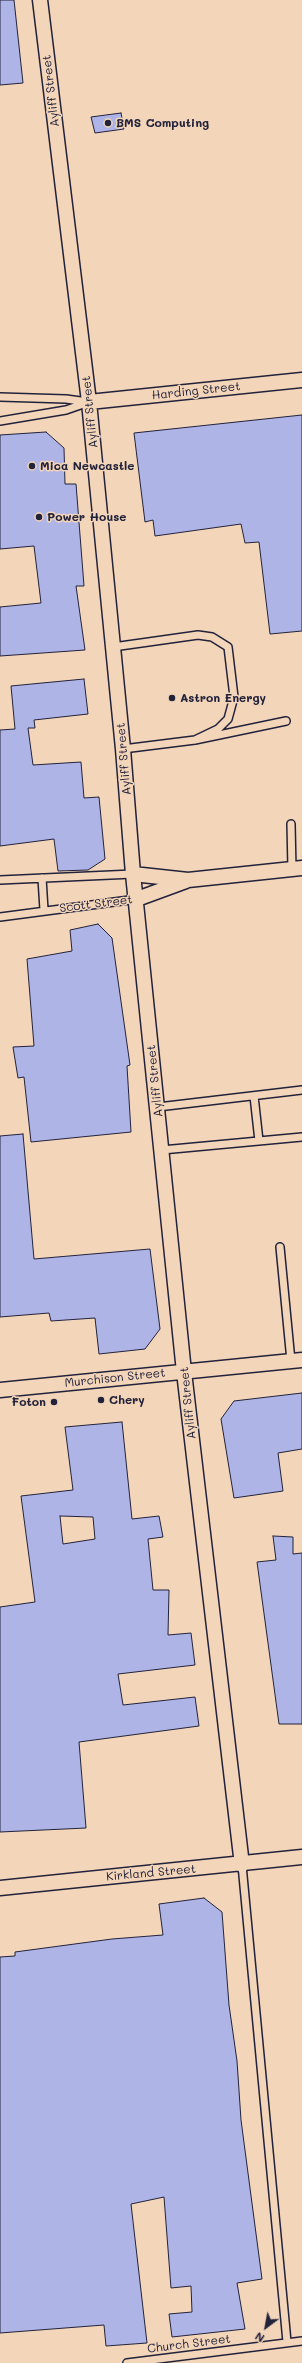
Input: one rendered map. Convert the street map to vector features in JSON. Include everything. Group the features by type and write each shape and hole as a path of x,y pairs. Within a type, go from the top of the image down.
{"street":[{"name":"Ayliff Street","path":"40,0 89,402 123,749 133,874 184,1372 242,1864"},
{"name":"Harding Street","path":"89,402 302,380"},
{"name":"Scott Street","path":"133,874 188,880 297,869"},
{"name":"Scott Street","path":"136,899 188,880"},
{"name":"Murchison Street","path":"0,1390 296,1361"},
{"name":"Kirkland Street","path":"0,1888 302,1858"}],"lane":[{"name":"Harding Street","path":"0,397 66,399 89,402"},
{"name":"Harding Street","path":"0,421 66,410 89,402"},
{"path":"113,647 198,635 212,637 228,647 234,697 228,719 218,729 195,740"},
{"path":"123,749 195,740 286,721"},
{"path":"291,824 297,869"},
{"name":"Scott Street","path":"0,880 133,874"},
{"path":"42,878 44,910"},
{"name":"Scott Street","path":"0,917 136,899"},
{"path":"158,1107 302,1090"},
{"path":"254,1096 259,1141"},
{"path":"162,1150 302,1137"},
{"path":"280,1247 296,1361"},
{"path":"242,1864 286,2342"},
{"name":"Church Street","path":"127,2363 302,2341"}],"building":[{"path":"0,0 14,0 23,83 0,85"},
{"name":"BMS Computing","path":"121,113 124,129 95,133 91,117"},
{"path":"302,415 302,631 270,634 259,542 245,543 241,524 155,536 153,520 145,522 134,433"},
{"path":"46,432 64,448 65,484 76,484 84,586 76,586 85,650 0,656 0,607 41,603 34,546 0,549 0,435"},
{"path":"84,679 88,714 34,720 35,728 28,728 33,765 81,762 84,798 99,797 105,859 88,870 58,871 54,839 0,846 0,730 15,729 11,686"},
{"path":"98,924 112,938 130,1065 127,1066 131,1132 31,1142 24,1077 18,1078 13,1047 34,1046 27,959 72,951 70,930"},
{"path":"23,1134 34,1259 150,1249 160,1329 145,1349 99,1354 95,1318 51,1321 49,1313 0,1317 0,1136"},
{"path":"302,1393 302,1449 278,1453 283,1491 234,1498 221,1419 234,1401"},
{"path":"122,1422 132,1519 159,1516 163,1537 148,1539 153,1590 169,1590 168,1635 191,1633 195,1665 118,1674 123,1705 195,1697 199,1726 79,1742 86,1828 0,1832 0,1607 35,1602 21,1496 73,1490 65,1427","holes":["60,1516 93,1517 95,1539 63,1544"]},
{"path":"273,1536 293,1537 293,1554 302,1553 302,1724 279,1724 257,1562 276,1560"},
{"path":"204,1898 222,1912 229,2005 237,2061 241,2120 262,2279 237,2283 245,2329 172,2337 169,2314 192,2312 191,2286 171,2288 164,2197 131,2204 147,2343 106,2346 104,2325 0,2333 0,1957 15,1956 15,1952 112,1939 163,1935 159,1904"}],"place":[{"name":"BMS Computing","path":"108,123"},
{"name":"Mica Newcastle","path":"32,466"},
{"name":"Power House","path":"39,517"},
{"name":"Astron Energy","path":"172,698"},
{"name":"Chery","path":"101,1400"},
{"name":"Foton","path":"54,1402"}]}
